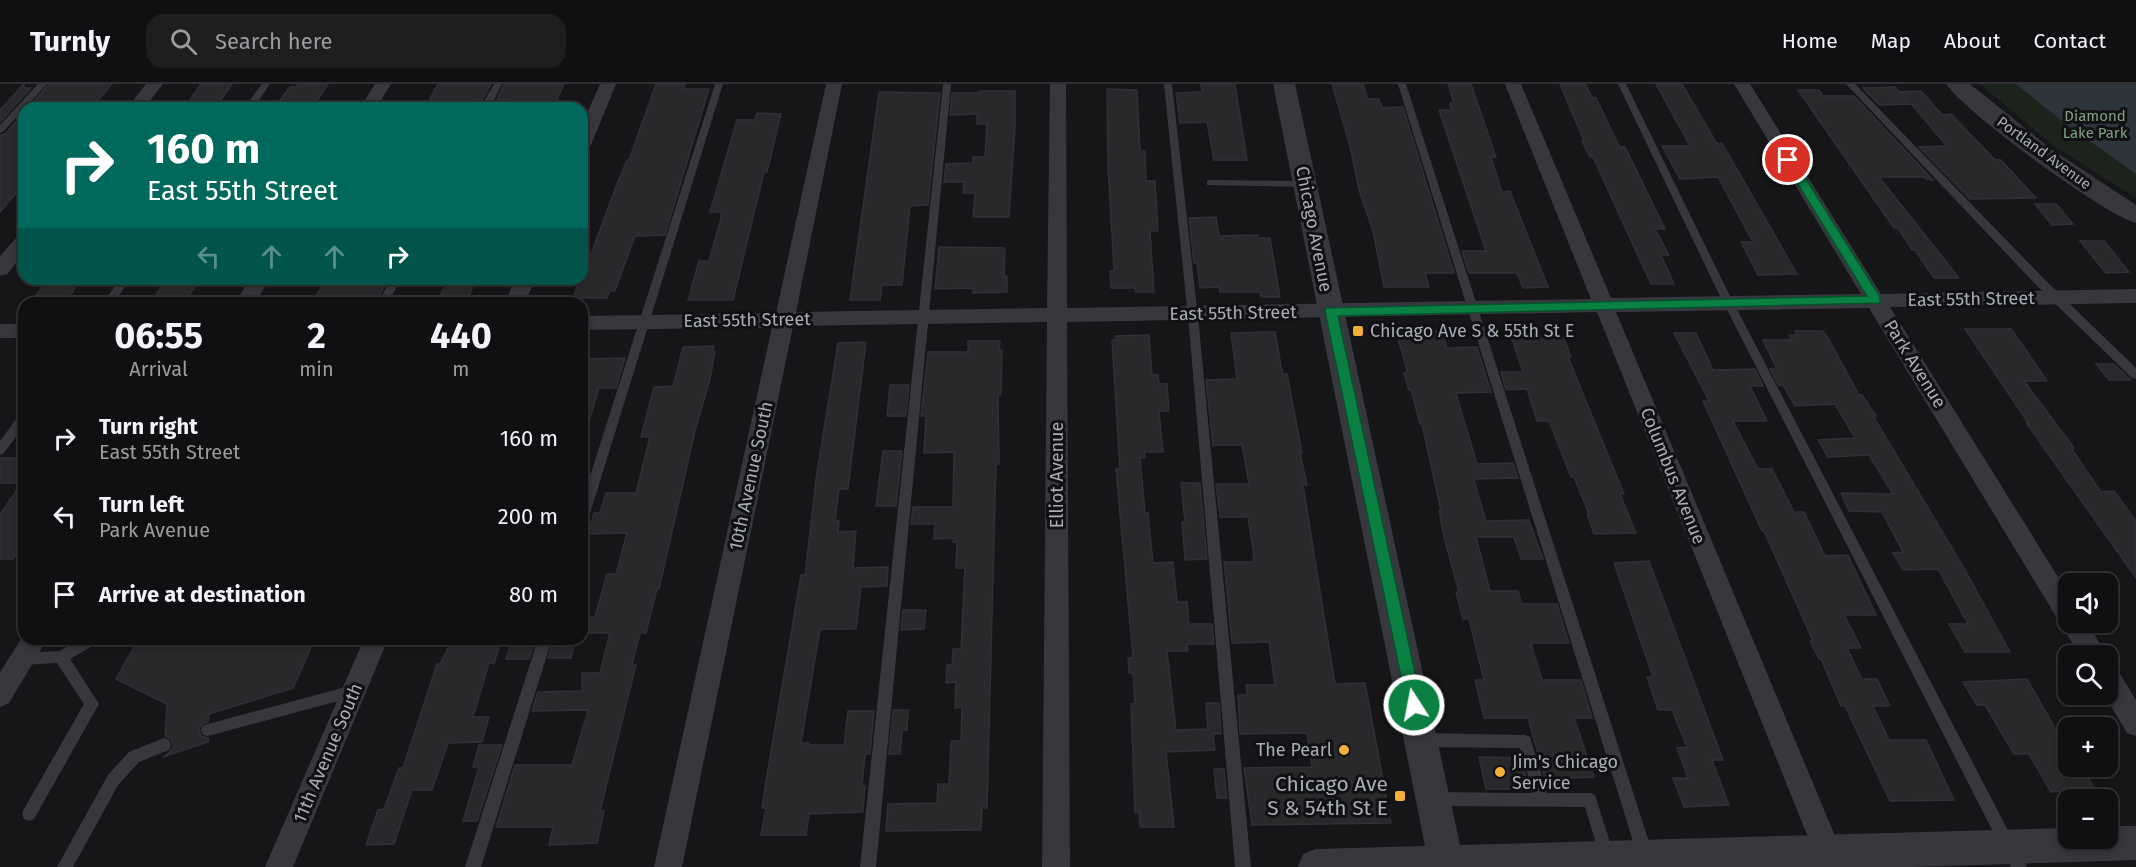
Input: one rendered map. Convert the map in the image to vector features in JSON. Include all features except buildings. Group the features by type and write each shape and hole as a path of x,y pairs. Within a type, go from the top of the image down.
{"street":[{"path":"140,102 155,84"},
{"path":"372,102 383,84"},
{"path":"588,131 608,84"},
{"name":"10th Avenue South","path":"668,867 834,84"},
{"name":"Elliot Avenue","path":"1056,867 1058,84"},
{"name":"Chicago Avenue","path":"1284,84 1447,864"},
{"name":"Columbus Avenue","path":"1513,84 1830,859"},
{"name":"Park Avenue","path":"1742,84 2058,598"},
{"name":"Portland Avenue","path":"1957,84 1996,120 2136,215"},
{"path":"0,269 18,248"},
{"name":"East 55th Street","path":"588,323 2136,296"},
{"path":"0,331 18,331"},
{"name":"11th Avenue South","path":"279,867 373,645"},
{"path":"0,695 28,649"},
{"path":"2118,694 2136,724"},
{"path":"1316,867 1606,857 1648,861 2014,856 2136,843"}],"lane":[{"path":"26,102 43,84"},
{"path":"253,102 266,84"},
{"path":"488,102 498,84"},
{"path":"588,501 719,84"},
{"path":"868,867 947,84"},
{"path":"1168,84 1192,314 1243,867"},
{"path":"1402,84 1648,861"},
{"path":"1622,84 1730,303 2014,856"},
{"path":"1850,84 2055,297 2136,375"},
{"path":"0,130 18,111"},
{"path":"1210,183 1306,184"},
{"path":"0,450 18,425"},
{"path":"61,657 82,645"},
{"path":"473,867 543,645"},
{"path":"28,649 61,657 92,704 29,814"},
{"path":"208,730 354,690"},
{"path":"1421,740 1525,742 1542,800"},
{"path":"65,867 113,780 134,758 164,745"},
{"path":"1433,799 1590,800 1606,857"}],"green space":[{"name":"Diamond Lake Park","path":"1980,84 2136,84 2136,198 2054,146"}],"shaded area":[{"path":"2016,84 2136,84 2136,174 2067,125"}],"place":[{"name":"Chicago Ave S & 55th St E","path":"1358,331"},
{"name":"The Pearl","path":"1344,750"},
{"name":"Jim's Chicago Service","path":"1500,772"},
{"name":"Chicago Ave S & 54th St E","path":"1400,796"}],"route":[{"path":"1414,705 1331,311 1875,300 1788,160"}]}
